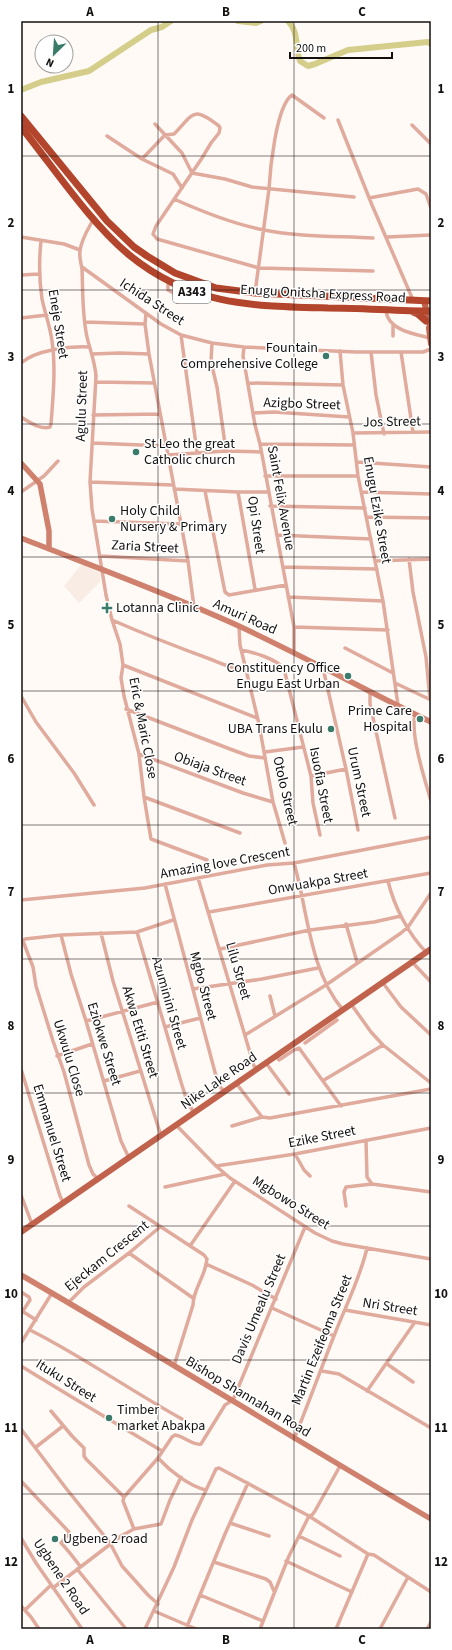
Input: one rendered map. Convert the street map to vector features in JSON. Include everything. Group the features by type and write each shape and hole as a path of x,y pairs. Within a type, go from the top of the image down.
{"highway":[{"name":"Enugu Onitsha Express Road","path":"21,116 107,221 134,247 164,267 185,277 216,288 255,293 427,301"},
{"name":"Enugu Onitsha Express Road","path":"21,127 94,219 128,254 147,269 181,288 208,297 253,305 386,311 425,311"},
{"path":"409,311 418,314 429,322"}],"main road":[{"path":"413,301 425,311 429,322 431,341"},
{"path":"425,311 427,301"},
{"path":"21,462 38,480 49,531 49,549"},
{"name":"Amuri Road","path":"21,538 194,607 239,627 294,652 431,722"},
{"name":"Nike Lake Road","path":"21,1232 258,1068 304,1040 351,1004 429,951"},
{"name":"Bishop Shannahan Road","path":"21,1275 69,1302 233,1400 294,1439 431,1519"}],"street":[{"path":"255,293 275,139 283,108 290,96 294,96 324,118"},
{"path":"142,159 165,135 174,134 188,117 194,114 204,115 219,126 219,133 210,143 202,158 153,230 152,234 157,239 259,268 373,271"},
{"path":"338,120 369,198 387,237 413,301"},
{"path":"155,124 182,153 192,173"},
{"path":"412,125 431,144"},
{"path":"107,136 142,159 173,174 182,188"},
{"path":"192,173 269,190 354,197"},
{"path":"369,198 418,189 426,194 431,208"},
{"path":"174,199 210,214 263,230 309,235 373,238"},
{"name":"Agulu Street","path":"94,219 84,237 80,250 80,258 82,267 83,311 96,382 90,482 94,521 102,571"},
{"path":"387,237 431,235"},
{"path":"21,237 64,244 80,250"},
{"name":"Eneje Street","path":"21,417 33,424 46,428 50,427 51,424 54,370 53,351 39,274 41,240"},
{"name":"Ichida Street","path":"82,267 161,324 181,335 212,343 244,347 371,352 423,352 431,349"},
{"path":"21,275 39,274"},
{"path":"168,281 168,290 179,296"},
{"path":"177,302 181,288"},
{"path":"386,311 388,319 393,324 431,341"},
{"path":"146,313 144,324 173,487 188,561 194,607"},
{"path":"21,318 47,315"},
{"path":"85,322 144,324"},
{"path":"393,324 393,336"},
{"path":"181,335 197,452"},
{"path":"212,343 211,362 217,387 226,451"},
{"path":"21,363 30,356 67,348 89,347"},
{"name":"Saint Felix Avenue","path":"244,347 244,356 270,506 277,535 294,627 294,652"},
{"name":"Enugu Ezike Street","path":"340,351 343,385 353,433 358,476 388,630 398,705"},
{"path":"371,352 376,395 384,434"},
{"path":"401,352 413,432"},
{"path":"92,354 149,354"},
{"path":"96,382 154,383"},
{"path":"249,383 343,385"},
{"name":"Azigbo Street","path":"254,413 274,412 349,416"},
{"path":"93,414 160,414"},
{"name":"Jos Street","path":"353,433 384,434 431,432"},
{"path":"92,443 166,446"},
{"path":"260,444 354,445"},
{"path":"168,455 226,451 261,452"},
{"path":"21,492 38,480 58,461"},
{"path":"357,462 431,466"},
{"path":"266,476 358,476"},
{"path":"90,482 238,492"},
{"path":"205,490 224,592 229,595 255,589 286,585"},
{"name":"Opi Street","path":"255,589 238,492 268,492"},
{"path":"362,492 431,494"},
{"path":"270,506 365,508"},
{"path":"367,517 431,518"},
{"path":"94,521 180,524"},
{"path":"277,535 371,540"},
{"name":"Zaria Street","path":"100,556 188,561"},
{"path":"409,559 413,592 426,657 431,700"},
{"path":"375,561 409,559 431,560"},
{"path":"283,567 377,569"},
{"name":"Eric & Maric Close","path":"102,571 112,620 120,644 122,665 121,678 126,709 139,754 151,839 207,860"},
{"path":"288,597 383,601"},
{"path":"112,620 163,642 227,665 246,670"},
{"name":"Otolo Street","path":"239,627 241,650 265,752 273,802 285,843"},
{"path":"294,627 388,630"},
{"path":"345,648 393,672"},
{"name":"Isuofia Street","path":"241,650 259,655 283,666 311,776 313,803 320,836"},
{"path":"122,665 257,718"},
{"name":"Urum Street","path":"323,668 358,830"},
{"path":"395,683 431,700"},
{"path":"370,691 370,704 395,818"},
{"path":"21,696 36,722 74,774 94,805"},
{"path":"126,709 249,756 265,758"},
{"path":"415,714 414,723 418,746 431,802"},
{"path":"265,752 303,747"},
{"name":"Obiaja Street","path":"139,754 273,802"},
{"path":"311,776 346,769"},
{"path":"144,797 240,833"},
{"name":"Amazing love Crescent","path":"21,900 138,889 267,865 294,863 431,837"},
{"path":"294,863 318,968 333,998 343,1010"},
{"name":"Onwuakpa Street","path":"209,912 388,881 431,872"},
{"name":"Lilu Street","path":"198,878 254,1066 258,1068"},
{"path":"388,881 393,898 401,916 418,944 429,951"},
{"name":"Mgbo Street","path":"165,884 216,1076 221,1088 225,1092"},
{"path":"245,1035 326,985 408,927 431,893"},
{"path":"220,949 310,930 346,924 374,922 401,916"},
{"path":"61,935 137,932 174,920"},
{"path":"346,924 357,962"},
{"name":"Azuminini Street","path":"137,932 180,1082 187,1101 194,1113"},
{"name":"Akwa Etiti Street","path":"101,933 122,1012 161,1136"},
{"name":"Ukwulu Close","path":"61,935 25,939 23,941 33,967 36,986 57,1056 64,1072 89,1165 93,1174 98,1179"},
{"name":"Eziokwe Street","path":"61,935 71,974 121,1141 128,1158"},
{"path":"412,962 431,982"},
{"path":"193,989 318,968"},
{"path":"383,983 401,1006 431,1035"},
{"path":"270,996 275,1016"},
{"path":"86,1021 158,1002"},
{"path":"351,1004 371,1032 383,1045 431,1083"},
{"path":"165,1027 200,1018"},
{"path":"276,1056 279,1060 299,1048 304,1040 337,1020"},
{"path":"57,1056 92,1044"},
{"path":"324,1080 383,1045"},
{"path":"299,1048 324,1080 341,1106"},
{"path":"266,1063 290,1094"},
{"name":"Emmanuel Street","path":"21,1069 46,1155 63,1202"},
{"path":"104,1082 140,1071"},
{"path":"236,1083 262,1117"},
{"path":"232,1126 262,1117 270,1118 431,1089"},
{"name":"Mgbowo Street","path":"176,1125 225,1174 305,1226 332,1241 431,1259"},
{"name":"Ezike Street","path":"216,1166 295,1154 431,1128"},
{"path":"366,1140 367,1177 372,1184"},
{"path":"295,1154 304,1170 310,1176"},
{"path":"165,1187 225,1174"},
{"path":"190,1246 235,1181"},
{"path":"346,1206 344,1192 346,1187 372,1184 431,1192"},
{"path":"21,1194 32,1224"},
{"path":"129,1206 204,1255 207,1259 205,1273 193,1298 193,1305 174,1366"},
{"name":"Davis Umealu Street","path":"233,1400 305,1226"},
{"name":"Ejeckam Crescent","path":"69,1302 84,1287 160,1227"},
{"name":"Martin Ezeifeoma Street","path":"294,1439 360,1274 368,1248"},
{"path":"129,1253 193,1298"},
{"path":"206,1264 252,1285 276,1299"},
{"path":"21,1292 29,1297 30,1300 22,1312 36,1320"},
{"path":"21,1343 52,1293"},
{"path":"272,1308 334,1336"},
{"name":"Nri Street","path":"345,1310 431,1325"},
{"path":"367,1391 415,1322"},
{"path":"30,1330 50,1340 182,1419"},
{"path":"387,1364 412,1382"},
{"name":"Ituku Street","path":"21,1366 81,1401 98,1414 162,1451"},
{"path":"322,1371 339,1374 431,1428"},
{"path":"134,1529 123,1501 124,1496 158,1458 175,1435 182,1436 196,1444 201,1444 225,1405 233,1400"},
{"path":"52,1411 63,1426 84,1448 84,1456 86,1460 124,1496"},
{"path":"36,1447 63,1426"},
{"path":"21,1429 110,1543 122,1566 148,1596 158,1604"},
{"path":"158,1458 181,1477 200,1489 206,1490"},
{"path":"266,1629 260,1628 286,1561 309,1516 312,1515 340,1466"},
{"path":"145,1629 174,1567 192,1520 216,1469 219,1468 309,1516 368,1554 374,1555 431,1592"},
{"path":"25,1610 52,1587 95,1556 110,1543 134,1529 161,1524 181,1477"},
{"path":"21,1481 68,1532 69,1534 61,1543 70,1555 74,1557 79,1567 126,1629"},
{"path":"187,1627 230,1522 248,1483"},
{"path":"230,1522 269,1536"},
{"path":"299,1536 340,1556"},
{"name":"Ugbene 2 Road","path":"21,1538 52,1587 82,1629"},
{"path":"336,1629 368,1554"},
{"path":"286,1561 352,1592"},
{"path":"214,1562 266,1580 274,1591"},
{"path":"380,1629 408,1577"},
{"path":"200,1596 263,1621"},
{"path":"21,1606 39,1629"},
{"path":"154,1611 187,1627 196,1629"},
{"path":"427,1629 431,1622"}],"shaded area":[{"path":"82,564 100,573 100,582 79,603 64,586"}],"waterway":[{"path":"21,90 41,82 89,71 151,30 162,27 171,21"},
{"path":"238,21 256,23 261,21"},
{"path":"288,21 294,30 300,61 308,66 348,50 428,42 431,44"}],"place":[{"name":"Fountain Comprehensive College","path":"326,356"},
{"name":"St Leo the great Catholic church","path":"136,452"},
{"name":"Holy Child Nursery & Primary","path":"112,519"},
{"name":"Lotanna Clinic","path":"107,608"},
{"name":"Constituency Office Enugu East Urban","path":"348,676"},
{"name":"Prime Care Hospital","path":"420,719"},
{"name":"UBA Trans Ekulu","path":"331,729"},
{"name":"Timber market Abakpa","path":"109,1418"},
{"name":"Ugbene 2 road","path":"55,1539"}]}
